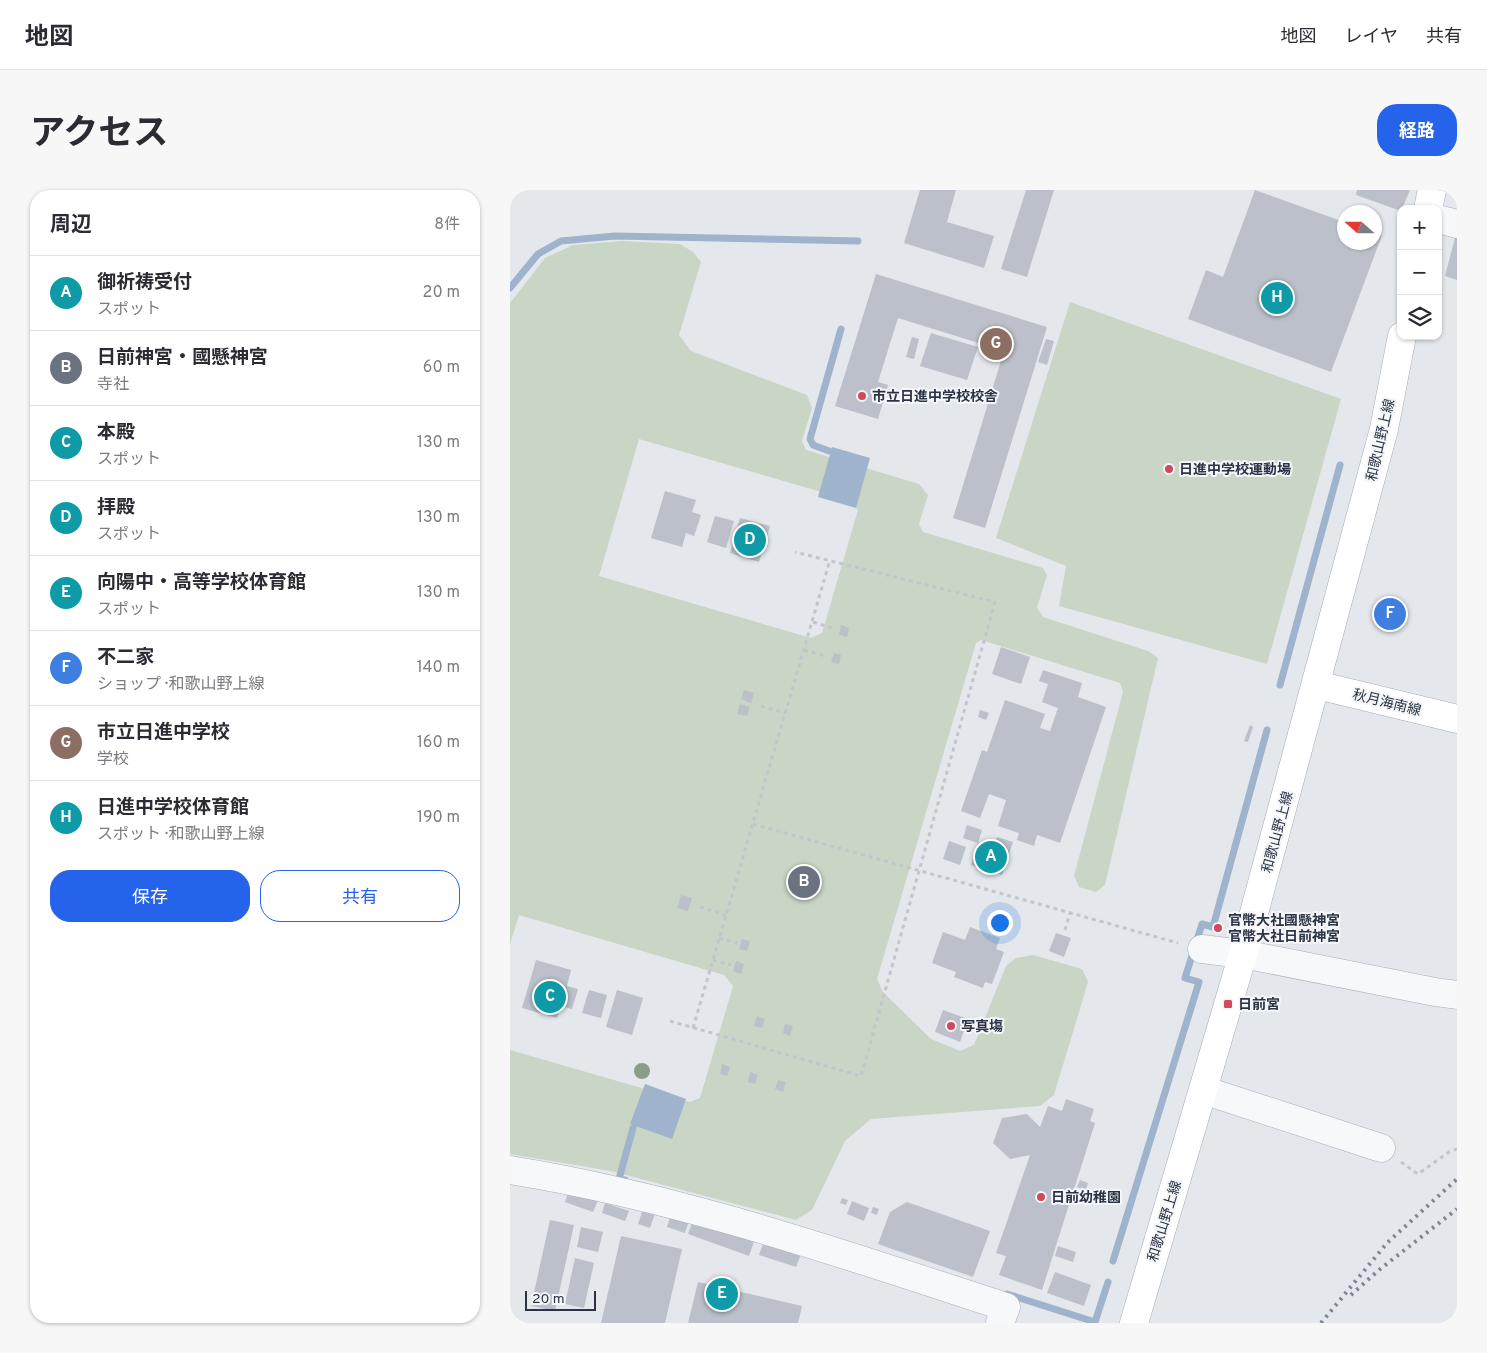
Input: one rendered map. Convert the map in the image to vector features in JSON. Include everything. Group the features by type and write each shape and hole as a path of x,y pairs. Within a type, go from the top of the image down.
{"main road":[{"path":"1429,205 1432,190"},
{"name":"和歌山野上線","path":"1134,1323 1243,954 1384,429 1401,340"},
{"name":"秋月海南線","path":"1316,685 1457,719"}],"street":[{"path":"1442,220 1457,224"},
{"path":"1194,948 1243,954 1457,995"},
{"path":"1203,1090 1381,1148"},
{"path":"510,1170 558,1178 713,1215 862,1260 1006,1307 1000,1323"}],"path":[{"path":"670,1021 861,1076 995,602 796,552"},
{"path":"693,1028 830,560"},
{"path":"812,622 835,628"},
{"path":"804,650 825,656"},
{"path":"761,706 785,713"},
{"path":"753,824 1194,948"},
{"path":"700,907 726,914"},
{"path":"1065,930 1070,913"},
{"path":"719,938 737,943"},
{"path":"713,960 731,965"},
{"path":"1381,1148 1418,1174 1449,1152 1457,1149"}],"green space":[{"path":"622,241 680,244 693,252 701,262 679,335 691,351 807,395 812,408 802,441 806,450 919,484 928,495 919,524 923,532 1043,568 1047,575 1037,608 1043,617 1148,651 1158,658 1105,885 1096,892 1079,887 1074,876 1123,692 1120,683 981,640 976,643 877,979 883,992 931,1039 960,1051 974,1045 1006,966 1016,958 1033,955 1082,969 1088,982 1054,1095 1040,1106 871,1119 845,1141 812,1210 796,1220 611,1171 510,1154 510,1050 690,1102 700,1098 733,986 724,975 519,915 510,944 510,303 545,258 573,245","holes":["639,439 849,500 858,510 822,633 811,638 599,576"]},
{"name":"日進中学校運動場","path":"1070,302 1341,399 1267,664 1059,606 1066,566 996,538"}],"water":[{"path":"832,447 870,458 856,508 818,497"},
{"path":"645,1084 686,1099 672,1139 630,1124"}],"building":[{"path":"920,190 956,190 947,222 994,236 984,268 904,243"},
{"path":"1026,190 1054,190 1027,277 1001,269"},
{"path":"1255,190 1337,219 1337,250 1376,250 1331,372 1188,319 1206,270 1223,277"},
{"path":"1357,190 1410,190 1404,205 1397,205 1397,210 1356,195"},
{"path":"1457,235 1457,280 1445,276"},
{"name":"市立日進中学校校舎","path":"876,274 1047,327 985,528 953,518 1004,351 898,318 878,382 888,385 878,419 835,406"},
{"path":"931,333 978,347 967,380 920,366"},
{"path":"912,337 919,339 914,359 906,357"},
{"path":"1046,339 1054,341 1047,365 1038,362"},
{"path":"665,491 696,500 692,512 701,515 694,536 686,533 682,547 651,538"},
{"path":"715,516 734,521 726,548 707,542"},
{"path":"740,518 770,526 759,562 730,553"},
{"path":"841,625 849,628 847,637 839,635"},
{"path":"1001,647 1030,657 1021,684 992,674"},
{"path":"834,653 841,655 839,664 831,662"},
{"path":"1043,670 1082,683 1078,697 1106,707 1060,843 1037,835 1034,846 1017,840 1019,833 998,826 1006,800 989,794 980,818 961,811 982,750 987,752 1005,700 1045,714 1040,728 1050,731 1058,708 1042,702 1048,684 1039,681"},
{"path":"744,690 754,693 751,703 741,699"},
{"path":"740,704 750,707 747,716 737,714"},
{"path":"980,710 989,713 986,720 978,717"},
{"path":"1250,725 1253,727 1248,742 1244,741"},
{"path":"967,825 982,830 978,843 963,838"},
{"path":"997,837 1013,842 1002,875 971,865 978,843 993,848"},
{"path":"949,841 966,847 960,865 943,859"},
{"path":"681,895 692,898 688,911 677,908"},
{"path":"970,927 1000,938 996,949 1004,952 992,984 985,982 983,988 954,977 956,972 932,963 943,932 965,940"},
{"path":"1056,933 1071,938 1064,957 1049,951"},
{"path":"742,939 750,941 747,951 739,949"},
{"path":"536,960 571,970 567,986 578,989 572,1009 561,1006 557,1018 522,1008"},
{"path":"736,961 744,964 741,974 733,971"},
{"path":"589,990 607,995 601,1018 582,1013"},
{"path":"617,990 643,998 632,1035 606,1027"},
{"name":"写真塲","path":"943,1010 968,1019 960,1042 935,1032"},
{"path":"757,1016 765,1019 762,1028 754,1026"},
{"path":"785,1024 793,1026 790,1036 783,1033"},
{"path":"722,1064 730,1067 727,1076 720,1074"},
{"path":"750,1072 758,1075 755,1084 748,1082"},
{"path":"778,1080 786,1082 783,1092 775,1089"},
{"path":"1066,1099 1094,1109 1090,1121 1095,1123 1042,1290 999,1275 1006,1256 996,1253 1030,1155 1010,1159 993,1143 1002,1118 1027,1114 1040,1127 1048,1106 1062,1111"},
{"path":"1080,1180 1088,1183 1086,1190 1077,1187"},
{"path":"569,1190 598,1200 593,1212 565,1202"},
{"path":"842,1198 848,1200 846,1205 840,1203"},
{"path":"852,1201 869,1208 864,1221 847,1214"},
{"path":"907,1202 990,1231 973,1277 878,1244 890,1212"},
{"path":"605,1203 629,1211 625,1221 602,1213"},
{"path":"644,1206 656,1210 650,1228 638,1224"},
{"path":"873,1207 879,1209 877,1215 871,1213"},
{"path":"671,1214 689,1221 685,1233 667,1227"},
{"path":"550,1220 574,1225 555,1311 531,1306"},
{"path":"693,1220 754,1242 749,1256 688,1234"},
{"path":"581,1227 603,1232 598,1252 577,1247"},
{"path":"621,1236 682,1249 665,1323 601,1323"},
{"path":"764,1241 801,1254 796,1267 759,1255"},
{"path":"1058,1246 1076,1252 1073,1262 1055,1256"},
{"path":"575,1258 594,1263 584,1308 565,1304"},
{"path":"1055,1272 1091,1285 1084,1306 1047,1293"},
{"path":"698,1282 802,1306 798,1323 688,1323"}],"waterway":[{"path":"510,288 538,254 561,241 615,236 858,241"},
{"path":"829,451 813,445 810,439 841,329"},
{"path":"1280,685 1340,465"},
{"path":"1113,1261 1199,982 1185,978 1202,924 1213,927 1267,730"},
{"path":"625,1180 619,1179 633,1128"},
{"path":"1007,1294 1095,1322 1108,1282"}],"railway":[{"path":"1321,1323 1387,1243 1457,1179"},
{"path":"1351,1295 1379,1270 1457,1209"}],"place":[{"name":"日進中学校体育館","path":"1277,298"},
{"name":"市立日進中学校","path":"996,344"},
{"name":"市立日進中学校校舎","path":"862,396"},
{"name":"日進中学校運動場","path":"1169,469"},
{"name":"拝殿","path":"750,540"},
{"name":"不二家","path":"1390,614"},
{"name":"御祈祷受付","path":"991,857"},
{"name":"日前神宮・國懸神宮","path":"804,882"},
{"name":"官幣大社國懸神宮 官幣大社日前神宮","path":"1218,928"},
{"name":"本殿","path":"550,997"},
{"name":"日前宮","path":"1228,1004"},
{"name":"写真塲","path":"951,1026"},
{"name":"日前幼稚園","path":"1041,1197"},
{"name":"向陽中・高等学校体育館","path":"722,1294"}]}
